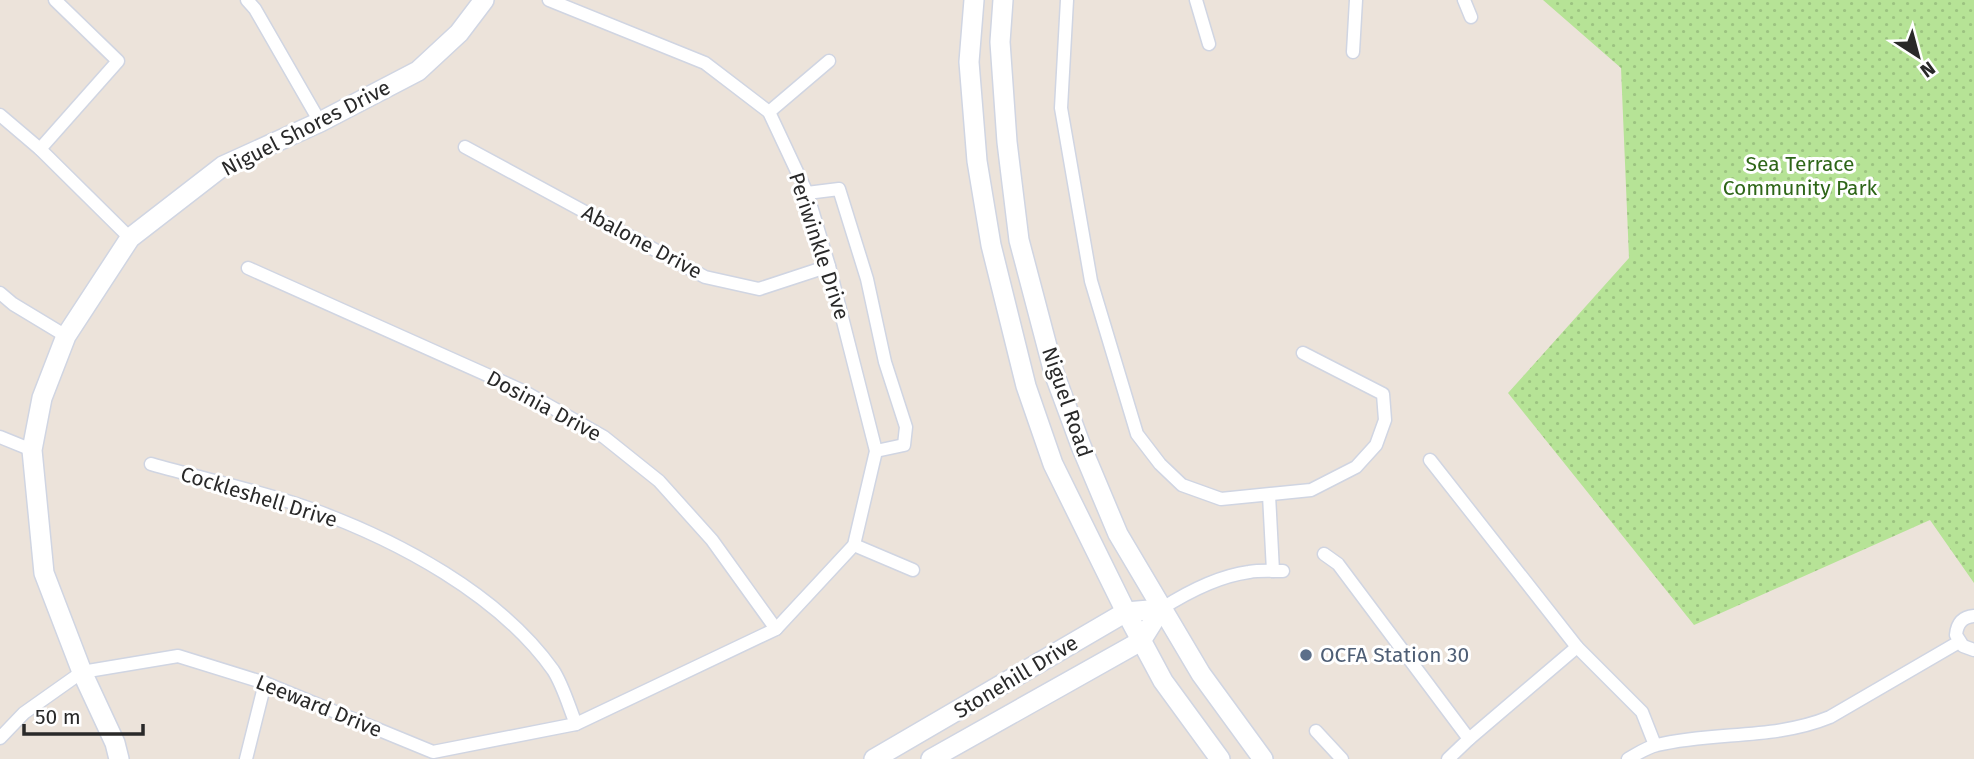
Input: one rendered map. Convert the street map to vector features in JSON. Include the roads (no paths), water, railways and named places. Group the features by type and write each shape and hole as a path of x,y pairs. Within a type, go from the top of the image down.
{"main road":[{"name":"Niguel Shores Drive","path":"119,759 115,743 82,672 44,573 32,450 42,398 66,336 130,238 223,166 320,122 418,71 459,33 484,0"},
{"name":"Niguel Road","path":"974,0 970,62 977,161 991,245 1026,386 1053,464 1126,612 1163,681 1220,759"},
{"name":"Niguel Road","path":"1003,0 1000,42 1007,142 1019,240 1054,373 1118,534 1200,674 1263,759"},
{"name":"Stonehill Drive","path":"874,759 1126,612 1161,609"},
{"name":"Stonehill Drive","path":"931,759 1141,640 1161,609"}],"street":[{"path":"40,149 118,61 55,0"},
{"path":"247,0 255,9 320,122"},
{"name":"Periwinkle Drive","path":"549,0 705,63 769,112 807,193 829,266 876,451 854,545"},
{"path":"1067,0 1061,108 1091,281 1137,434 1160,464 1182,485 1221,499 1311,490 1356,467 1376,445 1385,420 1382,394 1303,352"},
{"path":"1196,0 1209,44"},
{"path":"1353,52 1356,0"},
{"path":"1464,0 1471,17"},
{"path":"769,112 829,61"},
{"path":"0,115 40,149 130,238"},
{"name":"Abalone Drive","path":"465,147 705,277 759,289 829,266"},
{"path":"807,193 839,189 867,279 885,362 906,427 904,445 876,451"},
{"name":"Dosinia Drive","path":"248,268 523,391 604,438 659,481 712,540 776,629"},
{"path":"0,293 13,304 66,336"},
{"path":"0,437 32,450"},
{"path":"1430,460 1577,646 1643,712 1655,745"},
{"name":"Cockleshell Drive","path":"152,464 311,509 447,573 512,624 554,671 576,724"},
{"name":"Stonehill Drive","path":"1161,609 1181,596 1228,578 1249,572 1278,571 1269,495"},
{"path":"854,545 913,570"},
{"name":"Leeward Drive","path":"0,738 24,713 82,672 178,656 265,683 433,755 576,724 776,629 854,545"},
{"path":"1324,554 1338,564 1469,739"},
{"path":"1974,616 1960,622 1956,635 1958,642 1969,650 1974,650"},
{"path":"1628,759 1655,745 1771,733 1808,726 1830,717 1958,642"},
{"path":"1448,759 1577,646"},
{"path":"246,759 265,683"},
{"path":"1316,731 1342,759"}],"place":[{"name":"OCFA Station 30","path":"1306,655"}],"park label":[{"name":"Sea Terrace Community Park","path":"1800,176"}]}
